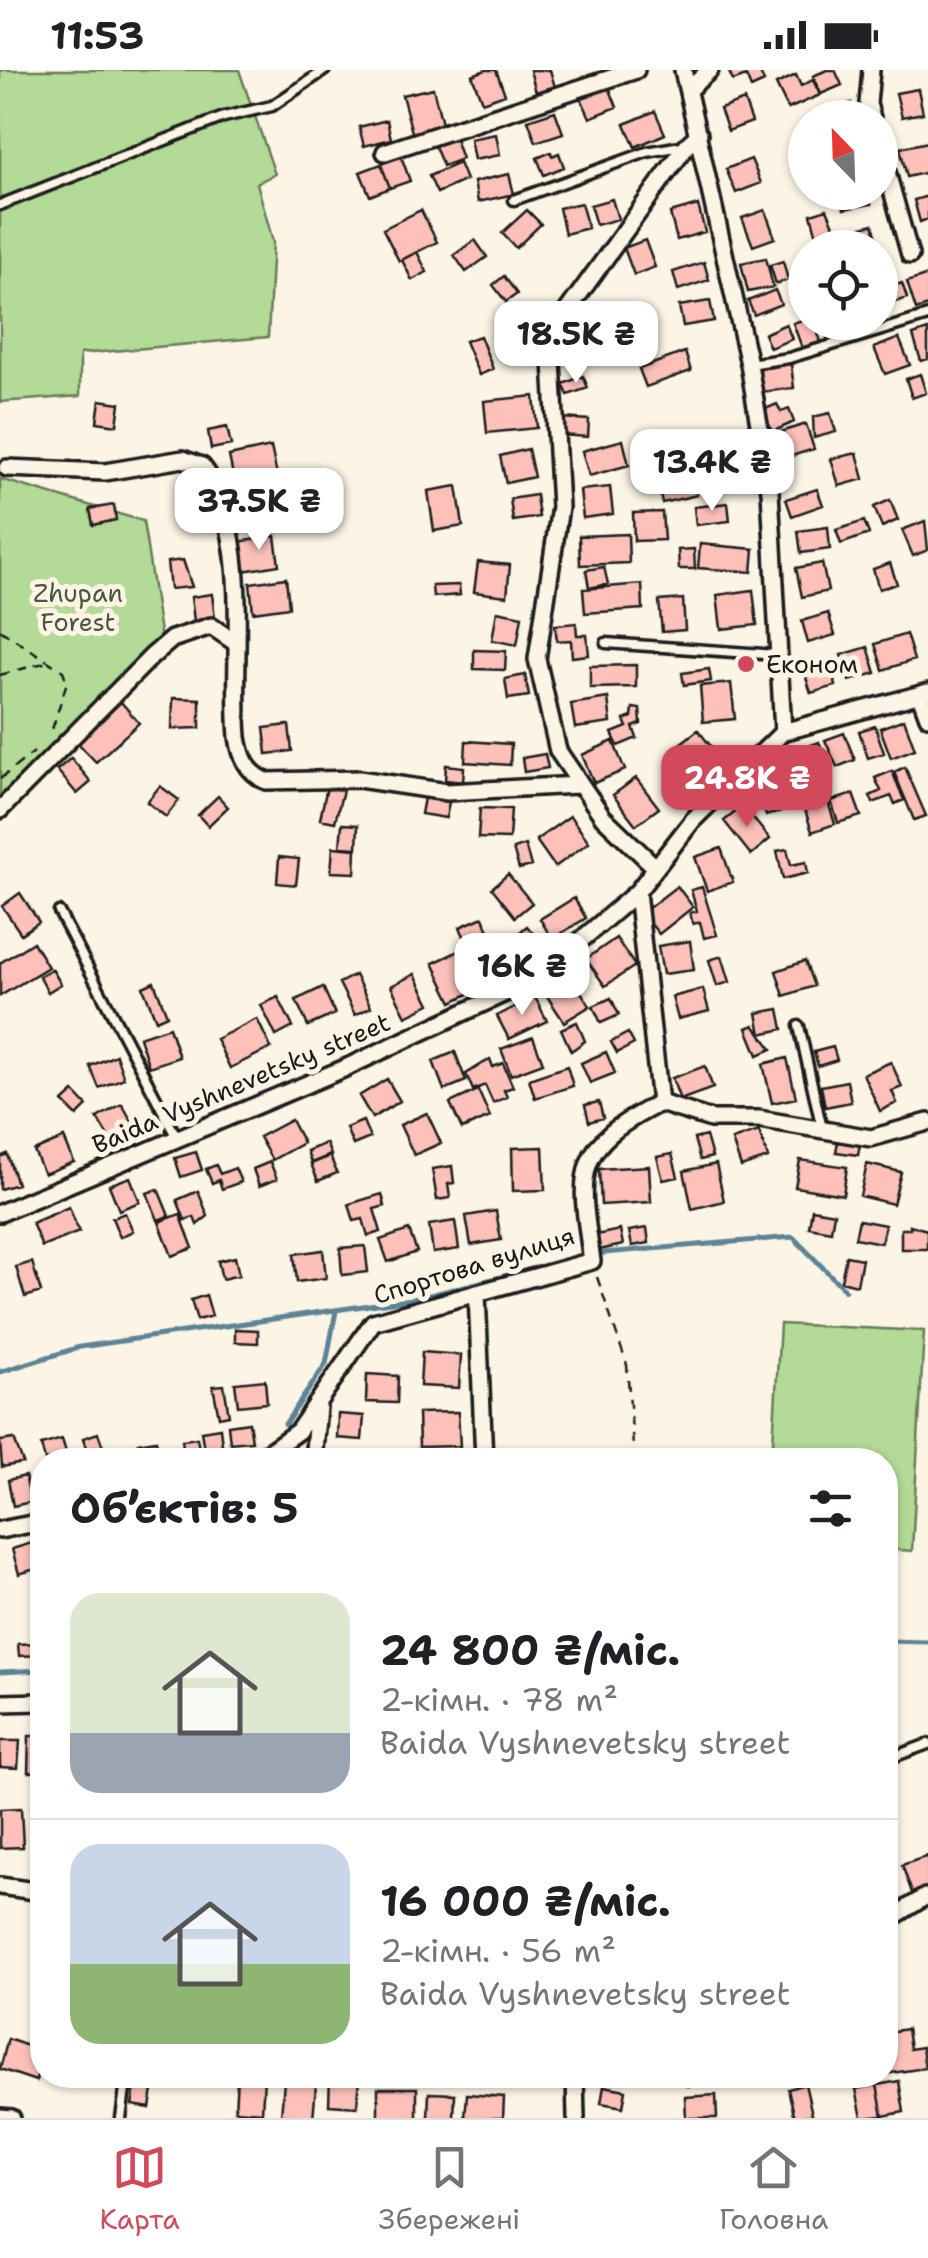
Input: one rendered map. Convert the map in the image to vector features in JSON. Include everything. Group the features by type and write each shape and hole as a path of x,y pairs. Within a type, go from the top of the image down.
{"street":[{"path":"385,152 636,70"},
{"path":"683,70 693,140 749,364 770,491 783,732"},
{"path":"688,90 710,70"},
{"path":"868,100 872,70"},
{"path":"654,866 578,785 558,752 537,659 560,507 552,344 557,325 693,140"},
{"path":"898,210 910,255"},
{"path":"7,468 105,472 184,459 202,466 217,493 233,546 240,750 255,776 266,782 358,779 448,792 578,785"},
{"path":"0,810 172,639 211,626 236,643"},
{"path":"924,694 928,716"},
{"name":"Baida Vyshnevetsky street","path":"0,1213 463,1016 537,978 637,892 692,820 783,732 924,694"},
{"path":"637,892 660,1103 711,1118 759,1119 871,1138 928,1122"},
{"name":"Спортова вулиця","path":"274,1448 298,1431 373,1322 592,1261 581,1188 596,1150 625,1120 660,1103"},
{"path":"477,1293 483,1448"},
{"path":"314,1448 318,1403"},
{"path":"0,1530 30,1524"},
{"path":"0,1703 30,1702"},
{"path":"0,1886 30,1890"},
{"path":"898,1914 926,1898"},
{"path":"575,2088 576,2118"},
{"path":"0,2117 12,2118"}],"lane":[{"path":"0,206 224,117 272,106 325,70"},
{"path":"514,200 647,152 693,140"},
{"path":"749,364 789,358 928,316"},
{"path":"606,643 776,655"},
{"path":"59,912 177,1138"},
{"path":"799,1026 822,1130"},
{"path":"898,1755 928,1744"},
{"path":"121,2118 125,2088"}],"path":[{"path":"0,630 63,672 67,682 48,740"},
{"path":"0,675 48,661"},
{"path":"0,779 38,748"},
{"path":"592,1261 627,1365 633,1448"}],"green space":[{"path":"0,70 239,70 275,174 257,183 273,242 268,337 80,354 80,396 0,402"},
{"name":"Zhupan Forest","path":"0,479 143,521 161,639 0,802"},
{"path":"780,1324 924,1331 912,1551 898,1550 898,1448 773,1448"}],"building":[{"path":"496,70 505,94 482,102 472,75"},
{"path":"530,70 550,70 555,87 536,92"},
{"path":"728,70 759,70 764,82 751,88 746,76 733,81"},
{"path":"835,70 842,85 821,94 813,76"},
{"path":"796,75 801,86 813,80 820,95 809,100 788,100 788,109 776,84"},
{"path":"609,87 617,107 590,118 581,98"},
{"path":"433,88 443,128 413,136 402,95"},
{"path":"918,89 923,113 902,117 896,93"},
{"path":"744,100 752,122 728,131 720,109"},
{"path":"555,111 563,133 536,142 528,120"},
{"path":"655,111 665,134 635,147 625,124"},
{"path":"387,120 391,139 364,146 359,127"},
{"path":"496,134 500,155 474,160 470,139"},
{"path":"454,136 462,159 443,166 434,144"},
{"path":"928,142 928,172 907,177 900,148"},
{"path":"551,152 552,156 559,153 564,167 544,175 537,158"},
{"path":"401,156 410,181 390,188 381,164"},
{"path":"751,159 761,183 736,193 726,169"},
{"path":"459,163 466,180 437,193 429,176"},
{"path":"381,164 390,188 370,196 360,172"},
{"path":"509,174 514,194 478,202 474,182"},
{"path":"928,196 928,219 920,222 914,200"},
{"path":"612,199 618,219 596,225 590,205"},
{"path":"581,203 588,228 565,234 559,208"},
{"path":"698,205 705,232 677,240 670,213"},
{"path":"421,210 437,242 399,261 383,229"},
{"path":"527,210 541,224 516,248 502,233"},
{"path":"765,210 775,238 753,246 742,218"},
{"path":"827,210 836,230 815,230 811,214"},
{"path":"873,224 875,230 851,230"},
{"path":"475,240 487,257 466,272 454,255"},
{"path":"645,240 655,267 634,275 624,248"},
{"path":"417,252 427,272 412,280 402,260"},
{"path":"766,258 773,287 748,292 741,263"},
{"path":"783,261 788,280 776,284 770,265"},
{"path":"704,262 709,280 678,290 673,272"},
{"path":"928,275 928,306 916,310 907,282"},
{"path":"504,276 517,294 506,302 493,285"},
{"path":"902,283 907,298 898,301 898,284"},
{"path":"775,290 781,304 754,315 748,301"},
{"path":"710,301 714,321 683,326 679,306"},
{"path":"609,315 617,339 595,346 588,322"},
{"path":"518,317 530,346 506,356 494,328"},
{"path":"786,324 790,340 770,348 764,334"},
{"path":"928,330 928,359 921,361 913,335"},
{"path":"480,336 493,369 479,375 465,341"},
{"path":"898,338 910,365 885,374 874,348"},
{"path":"799,340 820,340 821,342 802,348"},
{"path":"685,352 691,371 646,387 639,369"},
{"path":"791,364 794,388 762,392 759,369"},
{"path":"920,374 926,393 912,398 906,379"},
{"path":"583,376 588,388 568,395 563,384"},
{"path":"534,396 537,428 487,433 484,401"},
{"path":"100,400 120,403 117,425 97,422"},
{"path":"777,404 781,412 789,409 794,422 772,432 763,410"},
{"path":"830,413 836,432 814,438 813,417"},
{"path":"562,418 589,420 588,437 561,435"},
{"path":"806,424 814,449 782,459 774,434"},
{"path":"227,427 231,445 211,449 208,431"},
{"path":"623,440 629,465 589,476 582,451"},
{"path":"271,447 278,480 236,489 229,456"},
{"path":"528,449 534,477 506,483 500,456"},
{"path":"648,453 654,476 642,480 636,457"},
{"path":"857,453 864,479 839,486 831,459"},
{"path":"724,454 725,475 705,476 704,456"},
{"path":"692,471 697,495 662,503 657,479"},
{"path":"457,486 463,526 434,531 428,491"},
{"path":"610,487 613,514 583,518 580,490"},
{"path":"817,489 823,505 792,516 786,499"},
{"path":"536,495 539,517 513,521 510,499"},
{"path":"890,500 898,520 882,527 874,507"},
{"path":"728,503 730,521 696,525 694,507"},
{"path":"114,505 116,520 93,525 90,509"},
{"path":"662,512 664,540 634,541 633,513"},
{"path":"864,521 869,534 841,544 836,530"},
{"path":"925,521 928,550 913,556 902,530"},
{"path":"828,527 830,549 801,553 798,531"},
{"path":"628,534 629,563 580,565 579,536"},
{"path":"275,536 279,565 243,571 238,542"},
{"path":"700,544 754,549 752,572 698,568"},
{"path":"694,549 695,569 679,569 678,550"},
{"path":"183,560 192,587 170,589 167,562"},
{"path":"478,562 510,565 507,596 474,592"},
{"path":"822,563 828,591 802,597 796,568"},
{"path":"890,563 897,584 879,589 873,569"},
{"path":"604,567 608,584 589,588 586,570"},
{"path":"286,578 289,607 253,612 250,583"},
{"path":"642,584 643,609 585,613 583,589"},
{"path":"459,585 460,595 433,597 432,586"},
{"path":"753,590 757,625 721,629 717,595"},
{"path":"212,594 215,619 194,621 191,597"},
{"path":"683,599 685,630 662,632 659,601"},
{"path":"497,611 522,616 517,645 492,640"},
{"path":"828,613 835,635 808,643 802,621"},
{"path":"576,623 577,635 587,635 589,655 572,657 571,640 557,641 555,625"},
{"path":"906,634 914,660 883,670 875,644"},
{"path":"868,647 876,673 849,681 841,655"},
{"path":"474,650 506,651 505,670 474,669"},
{"path":"830,663 836,686 811,693 804,671"},
{"path":"636,665 636,687 590,688 590,666"},
{"path":"709,669 711,681 684,685 682,673"},
{"path":"525,675 529,696 508,699 505,679"},
{"path":"731,683 735,719 703,722 700,686"},
{"path":"173,698 200,699 200,728 172,729"},
{"path":"608,698 611,723 575,728 571,704"},
{"path":"121,702 139,723 96,762 77,742"},
{"path":"633,708 640,709 641,724 633,727 637,738 618,746 612,733 627,727 624,720 632,717"},
{"path":"904,719 915,749 891,758 880,728"},
{"path":"289,725 292,751 267,754 264,728"},
{"path":"875,726 884,753 868,758 859,731"},
{"path":"698,730 720,758 694,779 672,750"},
{"path":"844,733 855,760 837,767 825,740"},
{"path":"466,741 511,744 510,765 465,762"},
{"path":"613,741 625,770 594,783 582,755"},
{"path":"819,742 830,769 811,776 800,749"},
{"path":"545,754 548,768 524,772 522,758"},
{"path":"71,758 91,782 77,794 57,770"},
{"path":"446,765 464,767 463,782 445,780"},
{"path":"905,767 926,816 914,820 894,772"},
{"path":"892,771 904,800 895,804 891,796 873,803 870,796 881,791 875,778"},
{"path":"636,778 659,808 636,825 613,795"},
{"path":"774,781 784,810 766,816 757,786"},
{"path":"160,786 179,800 166,817 147,802"},
{"path":"327,787 343,790 335,822 320,819"},
{"path":"853,794 861,816 838,823 831,801"},
{"path":"218,796 228,807 208,826 198,815"},
{"path":"424,798 449,802 446,818 421,814"},
{"path":"828,802 835,824 812,832 805,810"},
{"path":"743,806 770,839 751,855 724,821"},
{"path":"480,808 511,809 509,839 478,838"},
{"path":"570,816 589,842 555,867 536,840"},
{"path":"342,824 358,825 357,848 340,847"},
{"path":"525,845 531,866 519,869 513,849"},
{"path":"333,847 356,849 355,873 331,872"},
{"path":"721,848 733,882 707,891 695,857"},
{"path":"787,849 791,865 806,862 808,873 783,879 777,851"},
{"path":"279,857 299,859 296,885 277,883"},
{"path":"508,874 532,903 515,917 492,888"},
{"path":"677,886 693,907 659,934 642,913"},
{"path":"702,887 717,935 704,938 700,922 693,924 690,913 697,911 691,890"},
{"path":"20,893 39,922 21,934 2,906"},
{"path":"574,898 586,918 552,939 540,919"},
{"path":"483,917 500,956 477,966 460,927"},
{"path":"527,926 542,944 522,960 507,943"},
{"path":"616,938 635,966 605,986 586,959"},
{"path":"690,941 694,970 663,974 658,946"},
{"path":"33,942 48,967 0,996 0,963"},
{"path":"463,949 481,988 452,1002 433,963"},
{"path":"722,956 730,982 717,986 709,960"},
{"path":"805,961 814,986 784,996 776,971"},
{"path":"52,969 61,984 48,992 39,976"},
{"path":"569,973 590,1006 564,1022 543,990"},
{"path":"415,974 430,1004 406,1016 391,986"},
{"path":"355,975 371,1007 355,1015 339,983"},
{"path":"154,982 167,1015 156,1020 143,987"},
{"path":"323,987 335,1014 308,1026 296,1000"},
{"path":"703,989 709,1011 678,1019 672,997"},
{"path":"278,997 293,1027 276,1036 261,1005"},
{"path":"535,997 547,1021 509,1039 497,1016"},
{"path":"611,998 619,1015 601,1023 593,1006"},
{"path":"779,1009 783,1029 761,1034 757,1013"},
{"path":"257,1019 271,1048 230,1068 216,1039"},
{"path":"577,1022 585,1041 571,1051 561,1029"},
{"path":"754,1025 772,1049 758,1055 747,1028"},
{"path":"169,1027 179,1057 149,1067 139,1037"},
{"path":"628,1033 634,1044 617,1053 611,1042"},
{"path":"533,1037 543,1063 511,1075 501,1049"},
{"path":"833,1047 837,1060 818,1066 814,1052"},
{"path":"455,1052 466,1081 444,1090 433,1061"},
{"path":"606,1052 615,1073 590,1083 581,1063"},
{"path":"116,1055 124,1078 99,1088 90,1066"},
{"path":"787,1058 796,1098 772,1103 763,1064"},
{"path":"490,1059 493,1067 503,1063 513,1087 504,1090 507,1097 493,1103 485,1085 473,1090 466,1074"},
{"path":"891,1062 902,1087 892,1091 897,1103 880,1111 863,1074"},
{"path":"567,1066 573,1086 535,1098 529,1079"},
{"path":"705,1066 713,1088 680,1100 672,1078"},
{"path":"387,1079 400,1101 372,1118 359,1096"},
{"path":"847,1081 851,1102 825,1107 821,1086"},
{"path":"478,1090 490,1117 462,1129 450,1103"},
{"path":"74,1092 87,1106 77,1116 63,1102"},
{"path":"599,1102 603,1118 589,1122 585,1105"},
{"path":"122,1104 139,1134 115,1148 97,1118"},
{"path":"427,1113 441,1143 414,1155 400,1125"},
{"path":"291,1120 303,1143 272,1160 259,1137"},
{"path":"363,1121 370,1138 353,1145 346,1128"},
{"path":"759,1131 768,1158 741,1167 732,1140"},
{"path":"706,1136 712,1157 700,1160 694,1139"},
{"path":"64,1138 74,1162 44,1174 34,1151"},
{"path":"838,1141 860,1144 858,1155 836,1152"},
{"path":"326,1143 331,1155 311,1163 307,1151"},
{"path":"543,1147 545,1190 513,1191 512,1148"},
{"path":"196,1152 202,1170 181,1177 175,1158"},
{"path":"7,1154 17,1184 0,1189 0,1157"},
{"path":"672,1154 678,1177 663,1180 657,1157"},
{"path":"330,1156 337,1173 318,1181 311,1164"},
{"path":"800,1160 847,1167 843,1195 795,1187"},
{"path":"270,1162 277,1179 259,1186 253,1169"},
{"path":"716,1164 724,1201 692,1209 684,1171"},
{"path":"867,1164 901,1172 893,1204 860,1196"},
{"path":"216,1165 220,1174 235,1168 241,1182 222,1189 219,1180 212,1183 206,1169"},
{"path":"452,1166 454,1183 448,1184 450,1198 437,1200 432,1169"},
{"path":"649,1166 651,1202 601,1205 599,1169"},
{"path":"130,1177 140,1202 119,1210 109,1185"},
{"path":"158,1189 169,1216 158,1220 147,1193"},
{"path":"198,1191 208,1216 197,1225 194,1217 185,1220 177,1200"},
{"path":"382,1194 385,1206 374,1209 381,1232 368,1236 363,1219 354,1221 349,1204"},
{"path":"69,1207 79,1232 42,1247 32,1223"},
{"path":"812,1209 834,1213 831,1231 809,1227"},
{"path":"496,1211 501,1240 471,1245 466,1216"},
{"path":"125,1213 133,1231 120,1237 112,1218"},
{"path":"180,1214 193,1248 172,1256 159,1222"},
{"path":"859,1220 885,1225 881,1243 855,1238"},
{"path":"455,1221 459,1249 433,1253 429,1225"},
{"path":"910,1225 927,1230 927,1249 901,1249 901,1229 910,1229"},
{"path":"647,1228 649,1243 632,1246 629,1231"},
{"path":"409,1230 417,1252 388,1262 380,1240"},
{"path":"620,1230 623,1245 599,1250 596,1235"},
{"path":"365,1246 368,1272 342,1275 340,1248"},
{"path":"323,1250 326,1278 297,1282 294,1254"},
{"path":"846,1256 862,1259 857,1285 841,1281"},
{"path":"235,1257 239,1275 222,1279 218,1261"},
{"path":"32,1262 41,1292 25,1297 16,1267"},
{"path":"206,1295 212,1316 197,1320 191,1300"},
{"path":"235,1329 258,1330 258,1343 235,1342"},
{"path":"422,1352 461,1355 459,1388 420,1386"},
{"path":"367,1374 398,1376 397,1403 366,1402"},
{"path":"265,1380 267,1403 238,1406 235,1383"},
{"path":"224,1385 229,1415 219,1417 213,1386"},
{"path":"458,1412 460,1446 419,1447 418,1413"},
{"path":"338,1414 364,1416 362,1440 337,1438"},
{"path":"249,1422 252,1441 230,1443 228,1425"},
{"path":"220,1428 222,1448 204,1448 201,1431"},
{"path":"98,1433 103,1448 86,1448 83,1438"},
{"path":"197,1438 199,1448 183,1448 182,1440"},
{"path":"14,1439 23,1463 2,1467 0,1441"},
{"path":"62,1439 65,1448 42,1448 41,1445"},
{"path":"156,1440 158,1448 139,1448 138,1443"},
{"path":"25,1476 30,1502 13,1506 8,1480"},
{"path":"30,1544 30,1571 19,1574 12,1549"},
{"path":"18,1644 30,1644 30,1656 19,1656"},
{"path":"0,1741 20,1741 18,1768 0,1767"},
{"path":"21,1808 23,1847 0,1848 0,1809"},
{"path":"928,1856 928,1887 912,1893 902,1865"},
{"path":"907,2029 910,2049 922,2047 925,2068 898,2072 898,2030"},
{"path":"8,2039 30,2047 30,2079 0,2069"},
{"path":"898,2081 904,2112 883,2116 878,2088 898,2088"},
{"path":"135,2088 153,2088 150,2108 132,2105"},
{"path":"236,2088 263,2088 262,2112 235,2110"},
{"path":"283,2088 316,2088 313,2118 281,2115"},
{"path":"330,2088 358,2088 357,2107 329,2105"},
{"path":"378,2088 417,2088 417,2118 378,2118"},
{"path":"604,2088 626,2090 623,2107 601,2103"},
{"path":"806,2088 812,2114 795,2118 788,2089"},
{"path":"878,2088 883,2116 862,2118 856,2089"},
{"path":"429,2093 455,2094 454,2118 428,2118"},
{"path":"467,2094 504,2097 503,2118 465,2118"},
{"path":"716,2095 717,2118 686,2118 685,2097"}],"waterway":[{"path":"592,1254 793,1237 845,1290"},
{"path":"0,1372 80,1347 418,1298 576,1258"},
{"path":"285,1424 326,1364 336,1311"},
{"path":"898,1641 928,1642"},
{"path":"0,1672 30,1671"}],"place":[{"name":"Економ","path":"746,664"}]}
